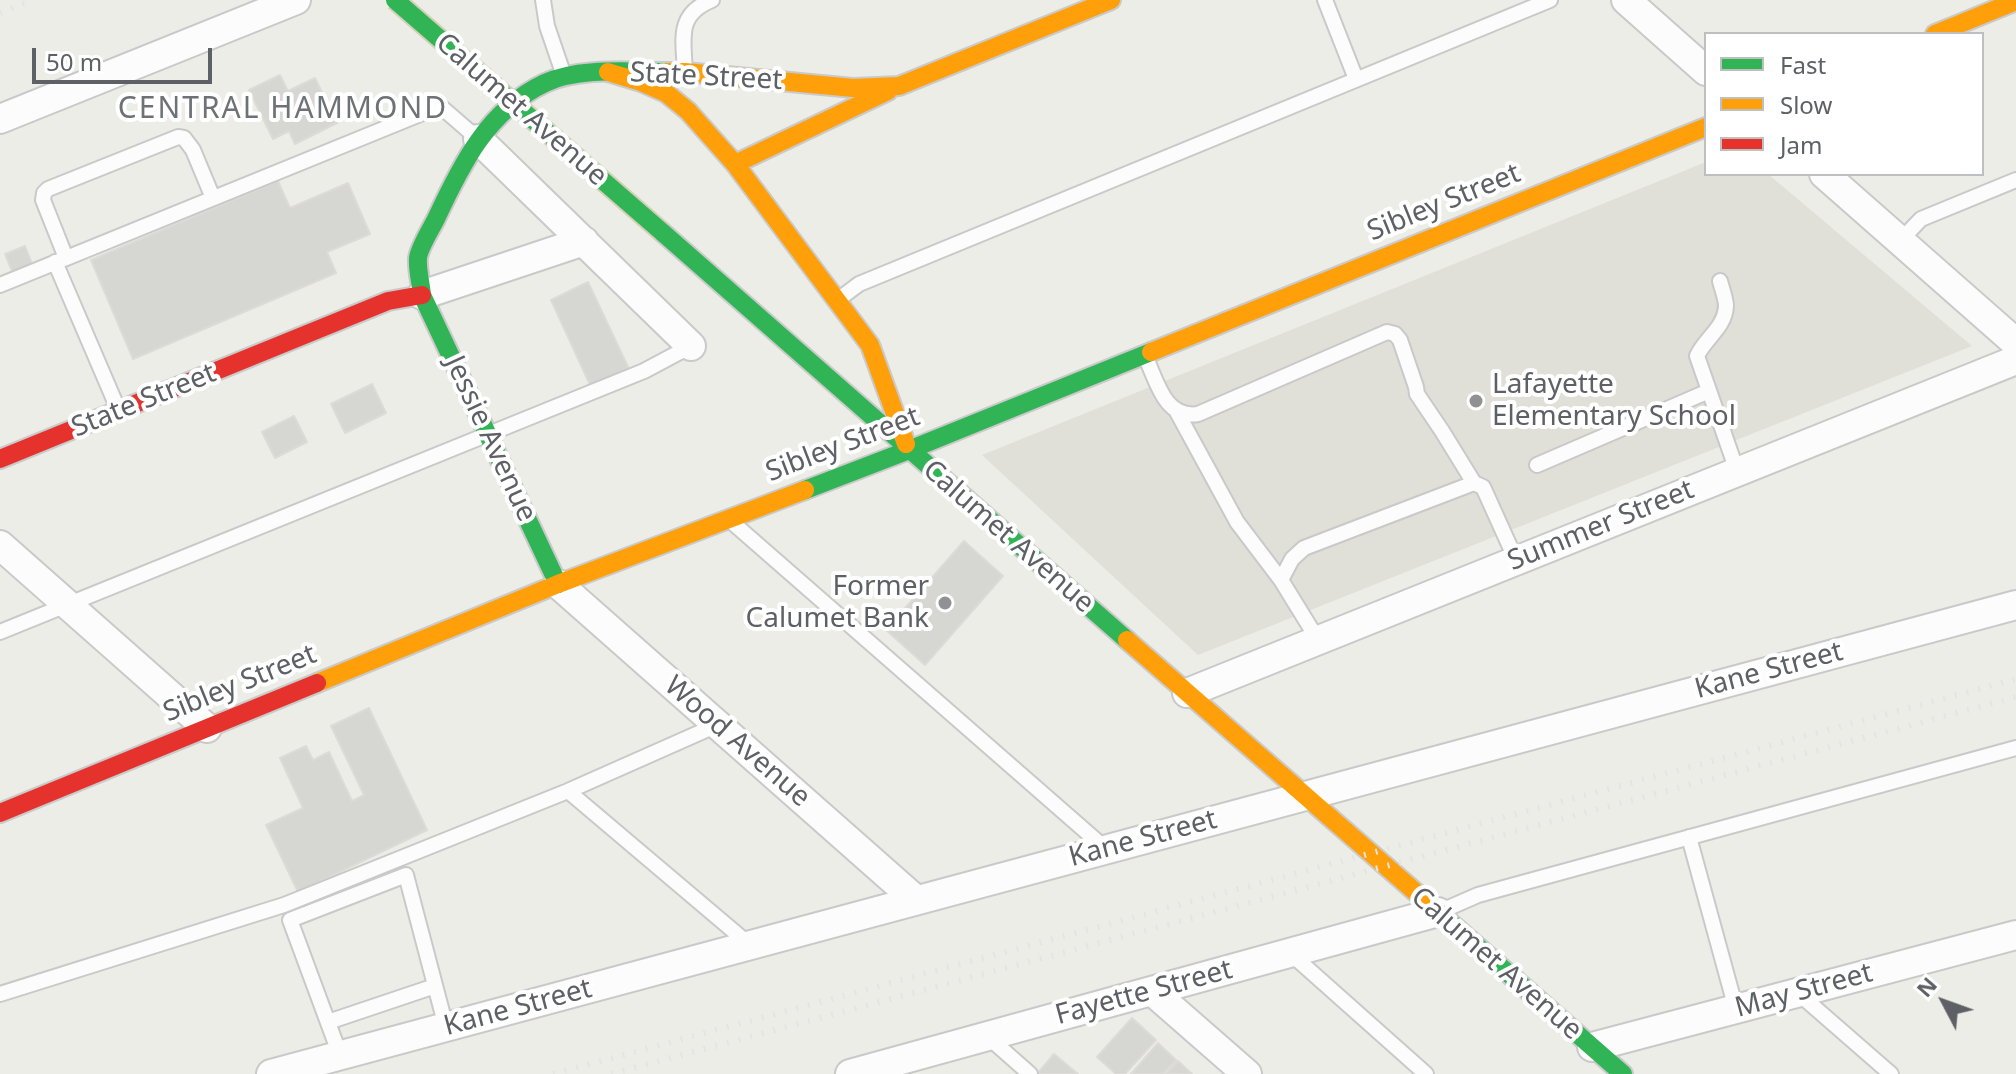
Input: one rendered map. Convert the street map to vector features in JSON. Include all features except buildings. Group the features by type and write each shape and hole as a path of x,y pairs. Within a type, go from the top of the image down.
{"main road":[{"name":"Calumet Avenue","path":"395,0 1623,1074"},
{"name":"State Street","path":"0,459 388,301 422,295 418,257 478,139 500,114 546,82 564,76 608,72 685,72 853,88 899,86 1111,0"},
{"path":"1940,32 2016,1"},
{"path":"608,72 666,93 688,111 735,164 870,345 909,450"},
{"path":"735,164 899,86"},
{"name":"Sibley Street","path":"0,813 558,584 909,450 1704,128"},
{"name":"Jessie Avenue","path":"422,295 558,584"}],"street":[{"path":"0,119 296,0"},
{"path":"1626,0 1704,69"},
{"name":"Calumet Avenue","path":"478,139 691,346"},
{"path":"1826,176 2016,343"},
{"name":"State Street","path":"422,295 584,241"},
{"name":"Summer Street","path":"1187,693 2016,360"},
{"path":"0,545 207,728"},
{"name":"Wood Avenue","path":"558,584 916,900"},
{"name":"Kane Street","path":"271,1074 2016,605"},
{"name":"Fayette Street","path":"850,1074 1438,912"},
{"name":"May Street","path":"1592,1047 2016,935"},
{"path":"1152,991 1247,1074"}],"lane":[{"path":"543,0 547,26 564,76"},
{"path":"685,72 684,26 695,10 712,0"},
{"path":"1325,0 1356,79"},
{"path":"837,301 859,284 1550,0"},
{"path":"0,285 440,106 478,139"},
{"path":"119,411 60,260 43,200 44,193 178,137 184,138 193,150 213,198"},
{"path":"1900,241 1921,219 2016,180"},
{"path":"1720,281 1726,305 1722,323 1697,356 1737,471"},
{"path":"1177,412 1198,414 1387,332 1395,334 1400,340 1417,394 1474,483 1483,487 1516,560"},
{"path":"0,632 644,371 691,346"},
{"path":"1145,354 1164,399 1177,412 1237,522 1281,580 1318,640"},
{"path":"1537,465 1709,391"},
{"path":"1281,580 1292,559 1304,548 1474,483"},
{"path":"728,519 1106,849"},
{"path":"0,994 284,905 568,791 717,725"},
{"path":"1438,912 1478,895 2016,748"},
{"path":"568,791 750,945"},
{"path":"1689,837 1736,1009"},
{"path":"401,858 446,1027"},
{"path":"290,920 406,875"},
{"path":"284,905 340,1055"},
{"path":"1290,953 1426,1074"},
{"path":"328,1022 435,986"},
{"path":"1798,993 1891,1074"},
{"path":"987,1036 1030,1074"}],"shaded area":[{"name":"Lafayette Elementary School","path":"1704,163 1704,176 1770,176 1972,346 1198,655 982,455"}],"railway":[{"path":"0,13 32,0"},
{"path":"553,1074 2016,679"},
{"path":"611,1074 2016,697"}],"traffic: fast":[{"path":"395,0 662,232"},
{"path":"558,584 422,295 418,258 466,159 492,124 525,94 545,83 573,75 667,72"},
{"path":"662,232 1127,640"},
{"path":"805,490 1151,352"},
{"path":"1428,903 1623,1074"}],"traffic: slow":[{"path":"667,72 853,88 899,86 1111,0"},
{"path":"1940,32 2016,1"},
{"path":"608,72 666,93 688,111 735,164 870,345 906,444"},
{"path":"735,164 888,91"},
{"path":"1151,352 1704,128"},
{"path":"317,683 558,584 805,490"},
{"path":"1127,640 1428,903"}],"traffic: jam":[{"path":"0,459 388,301 422,295"},
{"path":"0,813 317,683"}],"place":[{"name":"Lafayette Elementary School","path":"1476,401"},
{"name":"Former Calumet Bank","path":"945,603"}],"district":[{"name":"CENTRAL HAMMOND","path":"283,109"}]}
